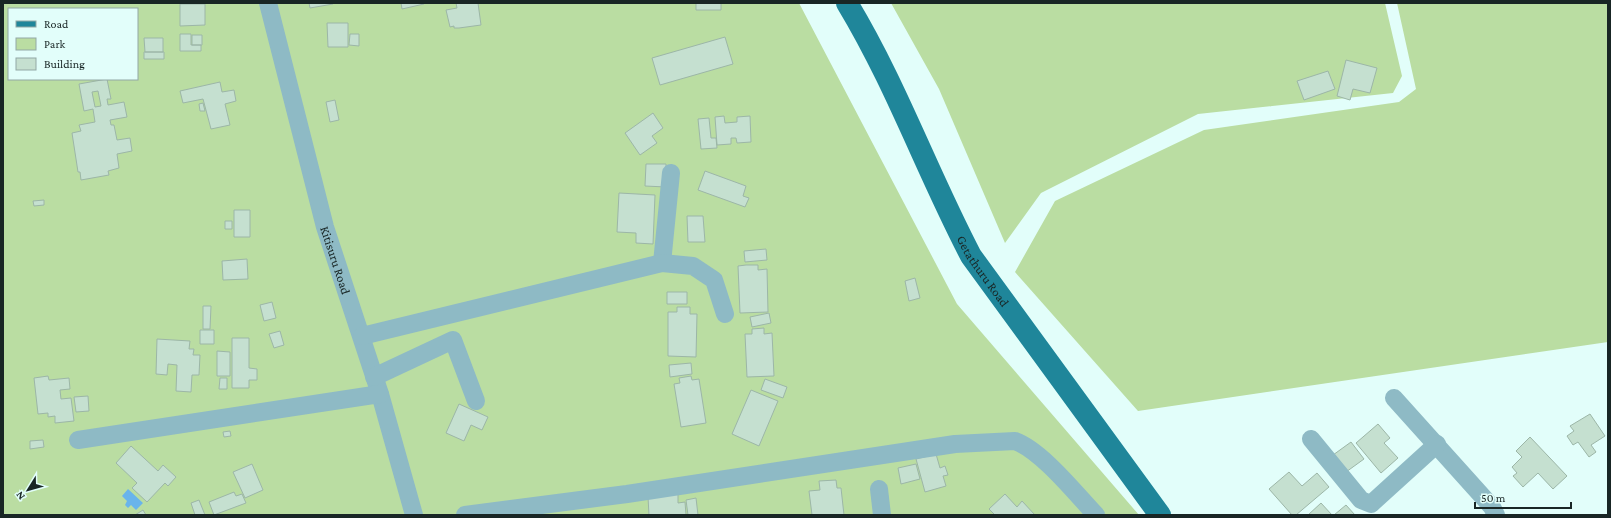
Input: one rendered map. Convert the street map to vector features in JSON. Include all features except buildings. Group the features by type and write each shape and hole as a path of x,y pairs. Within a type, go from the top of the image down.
{"main road":[{"name":"Getathuru Road","path":"847,3 871,42 891,83 950,216 971,256 1160,515"}],"street":[{"name":"Kitisuru Road","path":"268,3 325,227 380,394 414,515"},
{"path":"662,263 671,173"},
{"path":"362,336 662,263 693,266 714,280 725,314"},
{"path":"374,377 453,340 476,401"},
{"path":"78,440 380,394"},
{"path":"1394,398 1437,444 1492,507 1496,515"},
{"path":"1311,439 1361,500 1371,504 1437,444"},
{"path":"465,515 634,493 955,444 1016,441 1023,443 1050,466 1096,515"},
{"path":"879,489 882,515"}],"green space":[{"path":"3,3 799,3 957,304 1139,515 3,515"},
{"path":"891,3 1385,3 1402,76 1393,93 1198,114 1041,193 1005,243 939,89"},
{"path":"1397,3 1608,3 1608,342 1138,411 1015,272 1055,201 1204,130 1399,102 1416,89"}],"water":[{"path":"128,489 143,503 136,510 131,505 128,508 125,505 127,501 122,496"}]}
